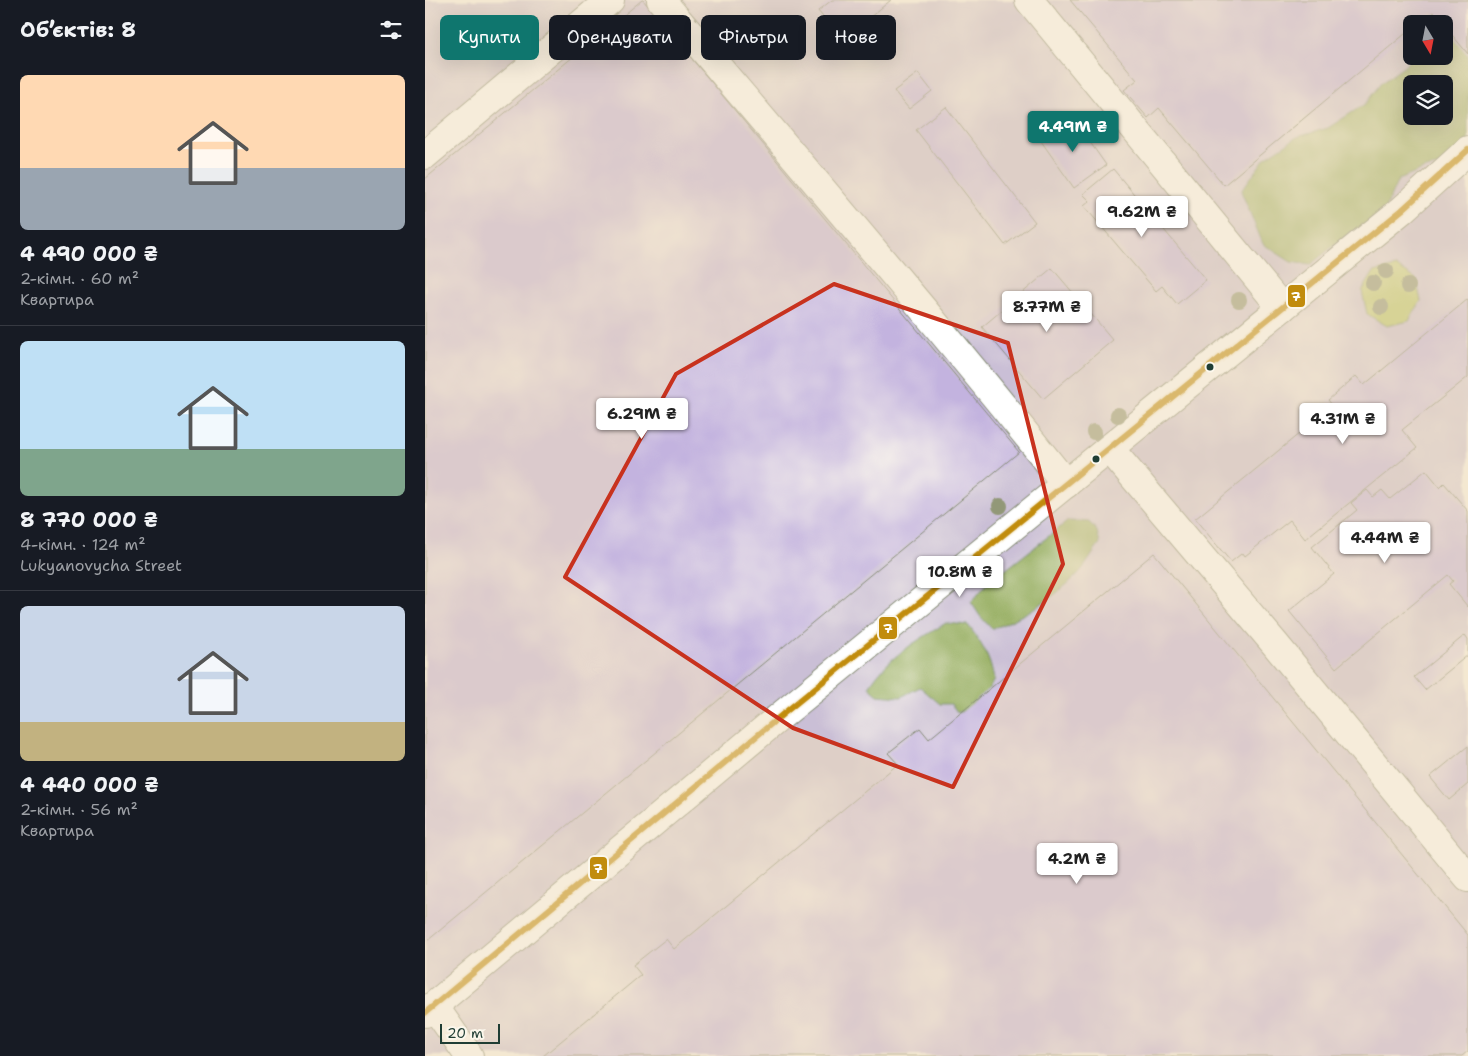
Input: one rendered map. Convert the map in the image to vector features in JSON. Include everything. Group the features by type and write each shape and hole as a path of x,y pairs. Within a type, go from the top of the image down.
{"street":[{"path":"425,155 610,0"},
{"path":"661,0 895,276 1066,484"},
{"path":"1029,0 1282,308"},
{"path":"469,1056 429,1010 775,720 1402,210 1468,150"},
{"path":"1110,449 1275,644 1468,878"}],"highlighted area":[{"path":"834,284 1008,343 1063,564 953,787 793,728 565,577 676,374"}],"shaded area":[{"path":"425,0 1468,0 1468,1056 425,1056"}],"green space":[{"path":"1453,29 1457,29 1468,52 1468,151 1448,163 1398,180 1382,216 1347,235 1310,265 1291,262 1263,244 1241,191 1265,158 1297,137 1328,128 1365,104 1381,83 1406,65 1453,65"},
{"path":"1397,267 1416,279 1421,301 1409,321 1387,326 1367,314 1362,291 1374,272"},
{"path":"1068,521 1089,522 1097,531 1100,544 1086,564 1068,584 1048,599 1015,619 992,629 971,602 986,585"},
{"path":"946,623 968,625 988,658 994,680 980,704 958,713 951,704 940,704 920,687 901,697 878,695 869,687 876,676 903,650"}],"building":[{"path":"643,0 655,15 624,15"},
{"path":"832,0 891,0 873,15 821,15 818,11"},
{"path":"1070,0 1468,0 1468,54 1453,36 1453,15 1436,15 1433,12 1429,15 1403,15 1403,36 1224,185 1159,108 1148,118 1124,90 1137,80"},
{"path":"691,58 1019,452 427,941 425,939 425,179 569,60 691,60"},
{"path":"918,73 932,91 909,109 894,91"},
{"path":"946,107 1035,222 1005,245 916,130"},
{"path":"1073,118 1106,165 1074,188 1041,141"},
{"path":"1113,169 1206,280 1177,304 1162,286 1156,291 1084,206 1090,201 1083,194"},
{"path":"1052,268 1113,340 1043,399 982,327"},
{"path":"1468,299 1468,377 1402,430 1417,448 1305,539 1290,520 1245,556 1243,553 1231,562 1195,519 1333,406 1328,400 1356,376 1364,385"},
{"path":"1426,470 1440,487 1444,483 1468,511 1468,607 1449,584 1453,581 1448,575 1336,668 1289,611 1334,574 1312,547 1357,510 1351,503 1367,490 1373,497 1382,490 1390,499"},
{"path":"1154,553 1468,935 1468,1051 1462,1056 543,1056 641,975 633,965 666,939 674,949 898,764 888,753 920,728 929,739"},
{"path":"1465,635 1468,639 1468,655 1425,690 1414,677"},
{"path":"1468,746 1468,784 1449,800 1430,777"}],"transit line":[{"name":"7","path":"425,1013 783,714 1402,210 1468,150"}]}
